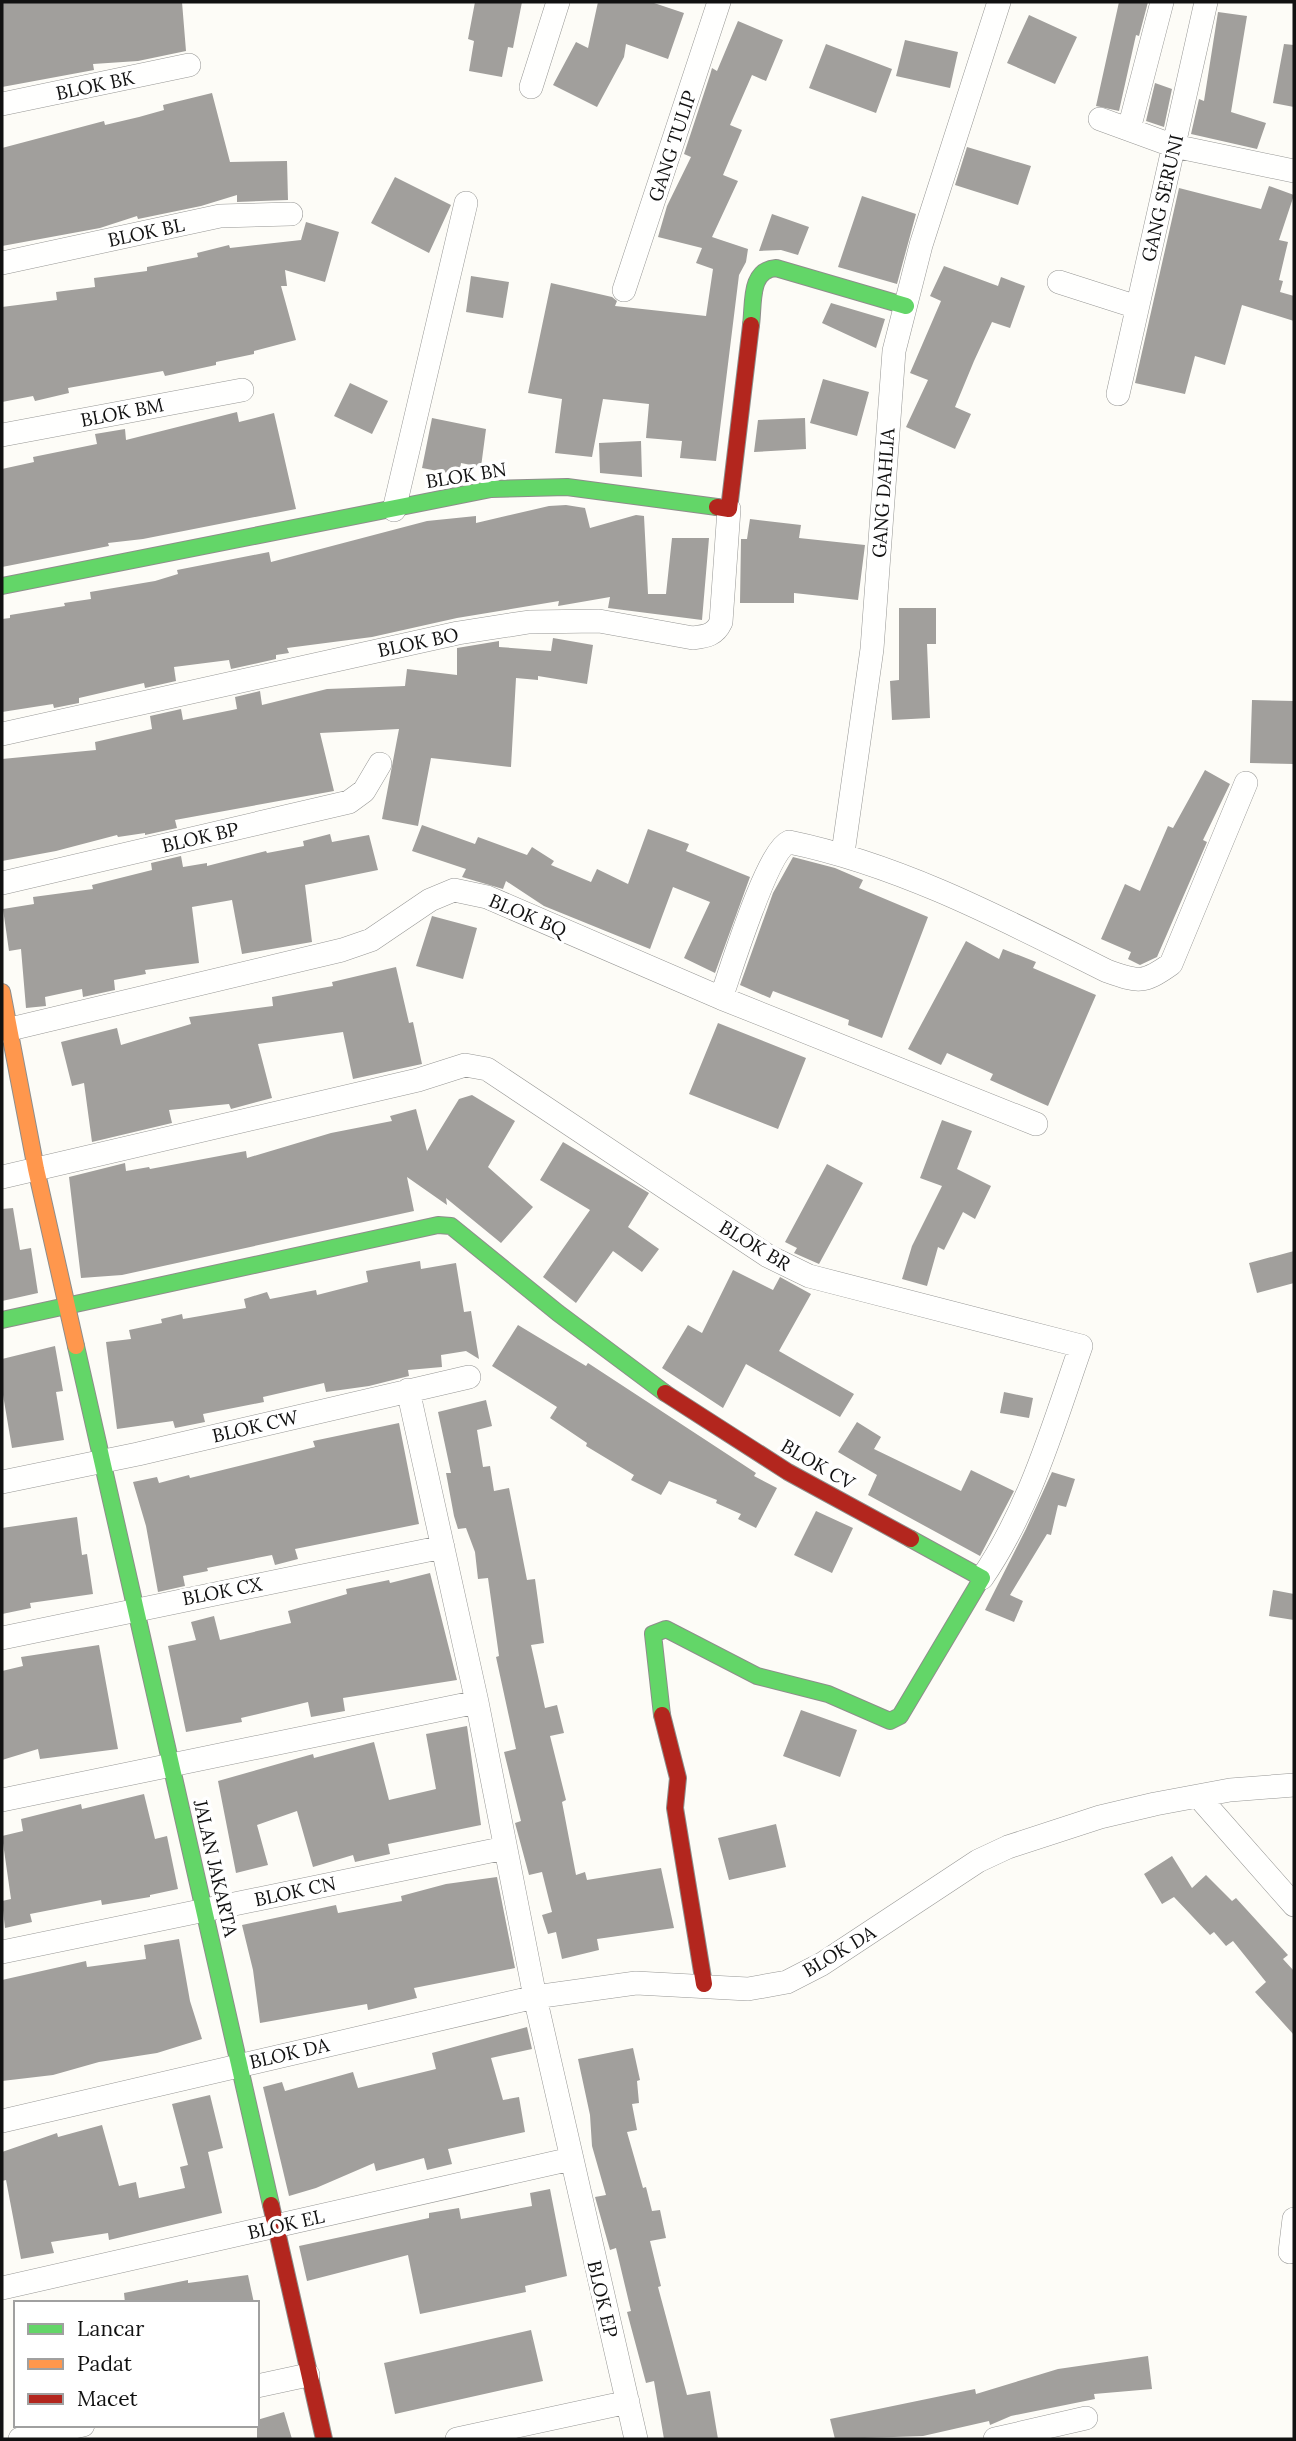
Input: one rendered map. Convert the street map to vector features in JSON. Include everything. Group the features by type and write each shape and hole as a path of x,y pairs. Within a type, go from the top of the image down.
{"street":[{"path":"531,87 558,2"},
{"name":"GANG TULIP","path":"624,290 719,2"},
{"name":"GANG DAHLIA","path":"843,853 872,649 894,351 921,245 999,2"},
{"path":"1129,129 1162,2"},
{"name":"GANG SERUNI","path":"1118,394 1206,2"},
{"name":"BLOK BK","path":"2,104 189,65"},
{"path":"1100,119 1174,146 1294,171"},
{"path":"394,510 466,203"},
{"name":"BLOK BL","path":"2,264 220,216 291,214"},
{"path":"729,509 754,286 765,269 776,268 906,306"},
{"path":"1059,282 1137,307"},
{"name":"BLOK BM","path":"2,435 242,390"},
{"name":"BLOK BN","path":"2,586 491,489 567,487 729,509"},
{"name":"BLOK BO","path":"2,734 458,633 529,622 599,621 693,638 706,636 716,631 720,622 729,509"},
{"name":"BLOK BP","path":"2,883 349,802 364,791 380,764"},
{"path":"721,998 758,892 782,845 789,842 843,853 927,886 1107,971 1137,982 1153,977 1171,964 1246,783"},
{"name":"BLOK BQ","path":"6,1030 342,950 371,940 430,900 454,890 487,897 721,998 1036,1124"},
{"name":"JALAN JAKARTA","path":"2,992 6,1030 36,1169 324,2439"},
{"name":"BLOK BR","path":"36,1169 418,1080 466,1065 487,1069 768,1256 809,1276 1081,1346 1023,1509 1007,1543 982,1578"},
{"path":"2,1177 36,1169"},
{"name":"BLOK CV","path":"68,1306 424,1227 451,1226 558,1313 664,1392 788,1472 982,1578"},
{"path":"2,1320 68,1306"},
{"name":"BLOK CW","path":"2,1482 102,1462 468,1377"},
{"name":"BLOK EP","path":"408,1390 477,1702 570,2159 636,2439"},
{"name":"BLOK CX","path":"2,1638 135,1608 443,1547"},
{"path":"704,1984 675,1808 678,1778 659,1702 653,1634 666,1629 757,1676 828,1694 890,1721 897,1720 982,1578"},
{"path":"2,1800 477,1702"},
{"name":"BLOK DA","path":"2,2121 535,1997 636,1983 704,1984 748,1989 787,1982 822,1964 978,1861 1008,1847 1100,1817 1198,1796 1270,1785 1294,1785"},
{"path":"1198,1796 1294,1905"},
{"name":"BLOK CN","path":"2,1952 505,1847"},
{"name":"BLOK EL","path":"2,2288 570,2159"},
{"path":"1290,2252 1294,2219"},
{"path":"259,2386 308,2375"},
{"path":"457,2439 628,2402"},
{"path":"995,2439 1086,2418"},
{"path":"20,2439 74,2427"}],"building":[{"path":"2,2 182,2 186,51 138,61 93,64 94,70 2,87"},
{"path":"475,2 522,2 513,48 508,47 502,77 469,71 474,41 468,39"},
{"path":"598,2 651,2 684,13 668,59 626,44 624,57 597,107 553,85 576,42 588,48"},
{"path":"1119,2 1148,2 1139,36 1136,35 1119,111 1096,106"},
{"path":"1218,12 1247,16 1231,112 1266,123 1257,149 1191,134 1199,99 1204,101"},
{"path":"1029,15 1077,37 1055,84 1007,63"},
{"path":"738,21 783,40 766,81 752,75 730,125 742,130 723,175 738,181 712,237 748,249 746,262 739,275 716,461 680,458 682,441 646,438 649,404 603,399 592,457 555,453 562,399 528,393 551,283 612,297 617,301 615,306 706,316 713,269 696,263 702,248 658,237 667,206 691,157 684,154 712,68 717,71"},
{"path":"905,40 958,52 950,88 896,76"},
{"path":"826,44 892,69 876,113 809,88"},
{"path":"1284,44 1294,45 1294,107 1273,103"},
{"path":"1155,83 1172,89 1164,127 1146,121"},
{"path":"212,93 230,162 287,161 288,200 237,202 237,195 201,206 138,219 137,216 100,228 2,246 2,148 104,121 105,125 139,117 164,110 163,105"},
{"path":"967,147 1031,166 1018,205 955,185"},
{"path":"395,177 451,205 429,253 371,223"},
{"path":"1269,186 1294,195 1279,240 1288,242 1279,280 1283,281 1280,292 1294,296 1294,321 1242,305 1225,365 1195,356 1185,394 1135,383 1179,188 1261,209"},
{"path":"862,196 916,214 897,284 838,267"},
{"path":"772,214 809,227 798,255 781,250 759,251"},
{"path":"306,222 339,232 325,282 285,270 287,286 281,286 296,340 254,351 254,354 216,362 216,365 165,376 163,371 68,388 69,393 35,401 33,396 2,402 2,307 57,300 56,292 95,287 94,278 147,271 147,267 198,257 197,253 229,245 230,248 301,240"},
{"path":"944,266 998,286 1001,277 1025,286 1010,328 992,322 974,361 955,407 971,414 955,449 906,427 928,380 910,373 941,301 930,296"},
{"path":"471,276 509,282 503,318 466,312"},
{"path":"831,303 885,319 876,348 822,323"},
{"path":"823,379 869,392 857,436 810,423"},
{"path":"350,383 388,401 372,434 334,416"},
{"path":"237,412 239,422 274,413 296,509 143,539 108,543 109,546 2,567 2,469 34,462 33,457 97,444 95,434 125,429 126,440"},
{"path":"432,418 486,429 481,467 461,463 459,475 422,468"},
{"path":"805,418 806,449 754,452 758,420"},
{"path":"641,441 642,477 600,473 599,443"},
{"path":"549,506 585,508 590,528 636,515 644,516 648,594 666,594 672,538 709,538 702,620 608,608 610,597 558,606 559,601 457,618 372,637 287,648 289,653 276,655 276,659 231,669 229,660 174,667 176,681 145,688 144,683 79,698 79,703 54,708 53,704 2,712 2,619 10,618 10,615 91,599 90,592 155,581 178,574 177,570 269,552 271,562 427,521 476,516 476,523"},
{"path":"750,519 801,525 799,538 865,545 858,600 794,593 794,603 740,603 741,539 747,539"},
{"path":"899,608 936,608 936,644 927,644 930,718 892,720 890,681 899,680"},
{"path":"553,638 593,645 587,684 538,676 538,680 516,678 511,767 431,758 418,826 382,819 399,729 320,733 334,791 175,820 177,828 145,835 117,835 56,851 2,861 2,759 96,750 95,742 152,729 150,716 181,709 183,720 237,709 235,697 260,691 262,705 327,689 405,686 407,669 457,675 457,648 499,641 499,647 551,651"},
{"path":"1252,700 1294,701 1294,764 1250,763"},
{"path":"1205,770 1230,784 1203,840 1207,842 1157,957 1140,965 1128,959 1131,952 1101,939 1125,884 1140,891 1168,826 1173,828"},
{"path":"422,825 475,844 478,837 527,855 532,847 554,861 551,865 591,882 597,869 628,884 648,829 689,844 686,851 750,877 715,973 684,958 710,902 673,887 650,949 544,906 506,881 503,889 462,877 466,869 412,851"},
{"path":"330,834 332,842 369,835 378,870 305,885 312,942 242,954 232,900 192,907 199,963 145,970 146,974 114,980 115,990 83,997 82,989 45,997 46,1006 26,1008 21,949 9,951 3,909 34,904 33,897 93,889 92,885 152,870 151,863 181,856 183,867 207,863 207,866 266,851 267,853 304,846 303,841"},
{"path":"793,857 835,868 863,880 859,888 928,917 882,1038 848,1025 849,1020 773,991 770,998 740,985 773,893"},
{"path":"432,916 477,928 463,979 416,966"},
{"path":"966,941 999,959 1003,949 1036,962 1033,968 1096,995 1048,1106 990,1080 993,1074 947,1053 941,1065 908,1049"},
{"path":"396,967 409,1023 413,1022 422,1064 353,1079 343,1032 258,1044 272,1098 231,1109 229,1104 169,1110 172,1123 92,1142 84,1083 72,1086 61,1042 117,1028 121,1045 191,1024 189,1017 273,1006 272,997 333,986 332,982"},
{"path":"718,1023 806,1058 778,1129 689,1094"},
{"path":"472,1095 515,1121 488,1167 533,1207 501,1243 446,1198 447,1205 407,1177 414,1211 122,1275 81,1278 69,1177 125,1163 126,1171 246,1151 247,1158 331,1133 392,1121 390,1116 416,1109 427,1151 459,1099"},
{"path":"942,1120 972,1131 957,1169 991,1186 975,1219 963,1212 944,1250 938,1247 927,1286 902,1279 912,1246 942,1186 920,1178"},
{"path":"563,1142 649,1193 628,1227 659,1249 642,1272 613,1251 576,1303 543,1277 590,1210 540,1180"},
{"path":"827,1164 863,1183 819,1264 794,1253 797,1248 785,1242"},
{"path":"13,1208 20,1250 31,1248 38,1293 2,1301 2,1209"},
{"path":"1294,1251 1294,1283 1257,1293 1249,1263"},
{"path":"420,1261 421,1269 456,1263 464,1312 471,1311 479,1359 466,1351 441,1355 442,1367 408,1370 409,1376 369,1386 326,1392 324,1383 263,1397 264,1402 203,1414 205,1422 175,1428 173,1421 117,1429 106,1342 131,1339 129,1330 162,1323 161,1319 182,1314 183,1319 246,1308 244,1299 267,1292 270,1299 316,1290 317,1295 368,1282 366,1271"},
{"path":"733,1270 773,1290 780,1277 811,1294 779,1351 854,1394 840,1417 746,1364 723,1408 662,1368 688,1325 702,1333"},
{"path":"518,1325 586,1366 588,1363 756,1473 754,1476 777,1488 756,1528 738,1519 741,1514 716,1503 717,1500 669,1481 661,1495 631,1480 634,1475 586,1446 587,1443 550,1418 557,1407 492,1366"},
{"path":"55,1346 63,1391 56,1392 64,1440 12,1448 2,1389 2,1359"},
{"path":"1004,1392 1033,1398 1029,1418 1000,1413"},
{"path":"486,1400 492,1426 477,1430 483,1467 490,1466 494,1491 509,1488 527,1580 535,1579 544,1643 531,1645 545,1708 557,1705 564,1733 550,1736 566,1800 562,1802 576,1875 585,1872 587,1880 661,1868 674,1928 597,1939 599,1950 562,1959 556,1932 548,1934 542,1915 552,1912 542,1872 529,1875 515,1823 521,1821 504,1752 516,1749 496,1657 499,1656 488,1578 478,1579 475,1552 466,1528 458,1529 446,1473 451,1473 438,1412"},
{"path":"857,1422 881,1437 874,1449 961,1491 971,1470 1014,1491 980,1556 868,1495 877,1475 838,1452"},
{"path":"399,1423 419,1524 295,1549 298,1559 275,1565 272,1555 207,1568 208,1571 183,1576 185,1586 158,1592 146,1526 133,1482 157,1477 159,1483 189,1475 190,1478 315,1447 313,1441"},
{"path":"1052,1472 1075,1479 1066,1507 1058,1505 1051,1535 1047,1534 1010,1595 1023,1601 1014,1622 985,1610"},
{"path":"816,1511 853,1528 832,1573 794,1555"},
{"path":"77,1517 82,1555 87,1554 93,1594 30,1603 31,1608 2,1614 2,1528"},
{"path":"430,1573 457,1680 343,1698 345,1711 311,1717 308,1702 241,1718 242,1722 186,1732 168,1646 196,1640 191,1622 214,1616 220,1640 291,1623 288,1611 347,1594 346,1589 389,1580 390,1583"},
{"path":"1273,1590 1294,1594 1294,1620 1269,1616"},
{"path":"99,1645 118,1749 40,1759 38,1749 2,1760 2,1671 23,1666 21,1657"},
{"path":"801,1710 857,1730 840,1777 783,1756"},
{"path":"467,1726 481,1825 388,1844 390,1854 355,1862 353,1855 313,1867 297,1811 257,1825 268,1865 236,1873 218,1781 313,1754 314,1758 374,1742 389,1800 436,1789 426,1734"},
{"path":"144,1794 155,1839 167,1836 178,1889 150,1897 102,1905 101,1900 30,1914 32,1922 5,1928 2,1901 11,1899 2,1836 23,1831 21,1819 81,1804 82,1809"},
{"path":"776,1824 786,1867 729,1880 718,1838"},
{"path":"1172,1856 1192,1888 1206,1875 1232,1901 1236,1898 1288,1955 1283,1959 1294,1971 1294,2035 1255,1992 1266,1982 1233,1941 1226,1946 1214,1932 1210,1935 1174,1897 1162,1904 1144,1874"},
{"path":"497,1877 515,1968 414,1988 417,1998 368,2010 367,2004 260,2023 253,1970 242,1925 336,1905 338,1913 402,1901 401,1896 446,1884"},
{"path":"179,1939 190,2001 202,2039 157,2053 99,2062 53,2075 2,2081 2,1980 86,1961 87,1967 146,1959 144,1945"},
{"path":"527,2027 532,2049 491,2058 503,2100 519,2097 525,2132 448,2149 452,2164 427,2170 424,2158 376,2171 374,2163 316,2188 289,2196 263,2087 282,2082 285,2091 353,2072 358,2088 436,2069 432,2053"},
{"path":"633,2048 640,2080 637,2081 639,2103 632,2104 637,2130 627,2132 643,2188 646,2187 652,2211 660,2210 666,2238 650,2241 661,2286 658,2287 687,2395 710,2391 718,2439 664,2439 654,2381 646,2383 627,2312 631,2311 616,2248 610,2250 595,2197 606,2195 592,2146 590,2115 578,2059"},
{"path":"210,2095 223,2148 208,2152 222,2213 109,2240 108,2233 51,2242 54,2253 21,2259 6,2180 2,2181 2,2152 57,2133 58,2137 102,2125 119,2186 136,2182 139,2198 185,2188 180,2167 188,2165 172,2104"},
{"path":"550,2189 567,2276 525,2286 526,2292 420,2314 408,2255 307,2281 299,2246 429,2218 429,2213 459,2208 461,2219 532,2206 530,2193"},
{"path":"248,2275 254,2301 125,2301 124,2293 188,2280 188,2283"},
{"path":"531,2330 543,2381 395,2414 384,2363"},
{"path":"1148,2356 1152,2389 1094,2394 1095,2399 1011,2416 990,2425 989,2421 923,2436 835,2439 830,2419 975,2389 976,2394 1058,2369"},
{"path":"284,2412 292,2439 257,2439 259,2419"}],"traffic: fast":[{"path":"751,325 757,281 767,270 776,268 906,306"},
{"path":"2,586 491,489 567,487 717,507"},
{"path":"2,1320 438,1225 451,1226 558,1313 665,1393"},
{"path":"76,1346 271,2205"},
{"path":"662,1715 653,1634 666,1629 757,1676 828,1694 890,1721 900,1716 982,1578 911,1539"}],"traffic: slow":[{"path":"2,992 36,1169 76,1346"}],"traffic: jam":[{"path":"717,507 729,509 751,325"},
{"path":"665,1393 788,1472 911,1539"},
{"path":"662,1715 678,1778 675,1808 704,1984"},
{"path":"271,2205 324,2439"}]}
